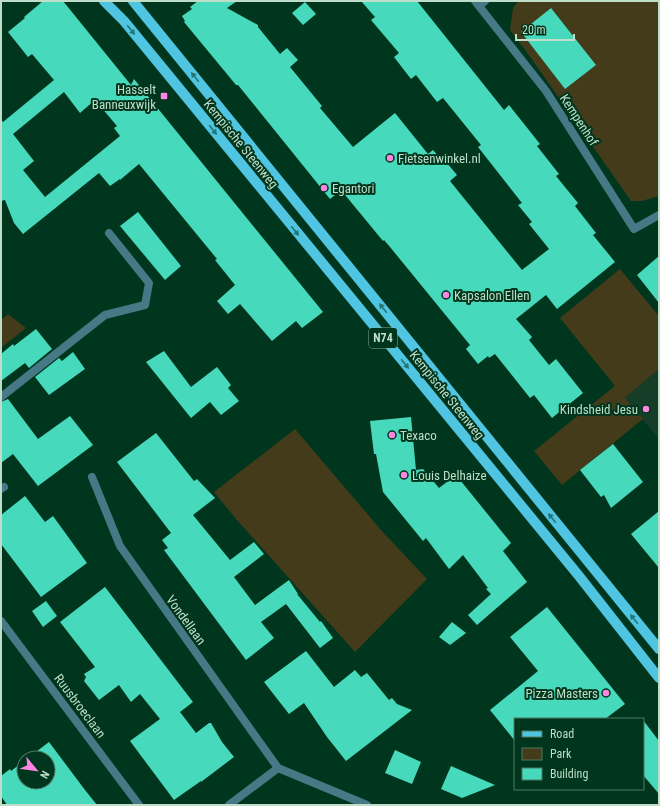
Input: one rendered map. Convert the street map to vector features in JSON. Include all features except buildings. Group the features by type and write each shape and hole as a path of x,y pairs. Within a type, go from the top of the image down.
{"main road":[{"name":"Kempische Steenweg","path":"104,1 129,27 564,557 659,678"},
{"name":"Kempische Steenweg","path":"133,1 659,649"}],"street":[{"name":"Kempenhof","path":"480,3 546,91 634,229 659,215"},
{"path":"1,397 105,316 145,304 149,283 108,233"},
{"name":"Vondellaan","path":"92,476 120,546 278,768"},
{"name":"Ruusbroeclaan","path":"2,623 139,805"},
{"path":"229,805 278,768 366,805"}],"shaded area":[{"name":"Kindsheid Jesu","path":"659,369 659,439 625,398"}],"green space":[{"path":"518,1 659,1 659,196 642,201 631,201 510,30 513,8"},
{"path":"620,269 659,316 659,369 625,398 643,419 562,485 534,451 615,386 560,318"},
{"path":"8,314 26,328 1,348 1,320"},
{"path":"295,429 381,530 427,579 355,652 236,519 214,492"}],"place":[{"name":"Hasselt Banneuxwijk","path":"164,96"},
{"name":"Fietsenwinkel.nl","path":"390,158"},
{"name":"Egantori","path":"324,188"},
{"name":"Kapsalon Ellen","path":"446,295"},
{"name":"Kindsheid Jesu","path":"646,409"},
{"name":"Texaco","path":"392,435"},
{"name":"Louis Delhaize","path":"404,475"},
{"name":"Pizza Masters","path":"606,693"}]}
